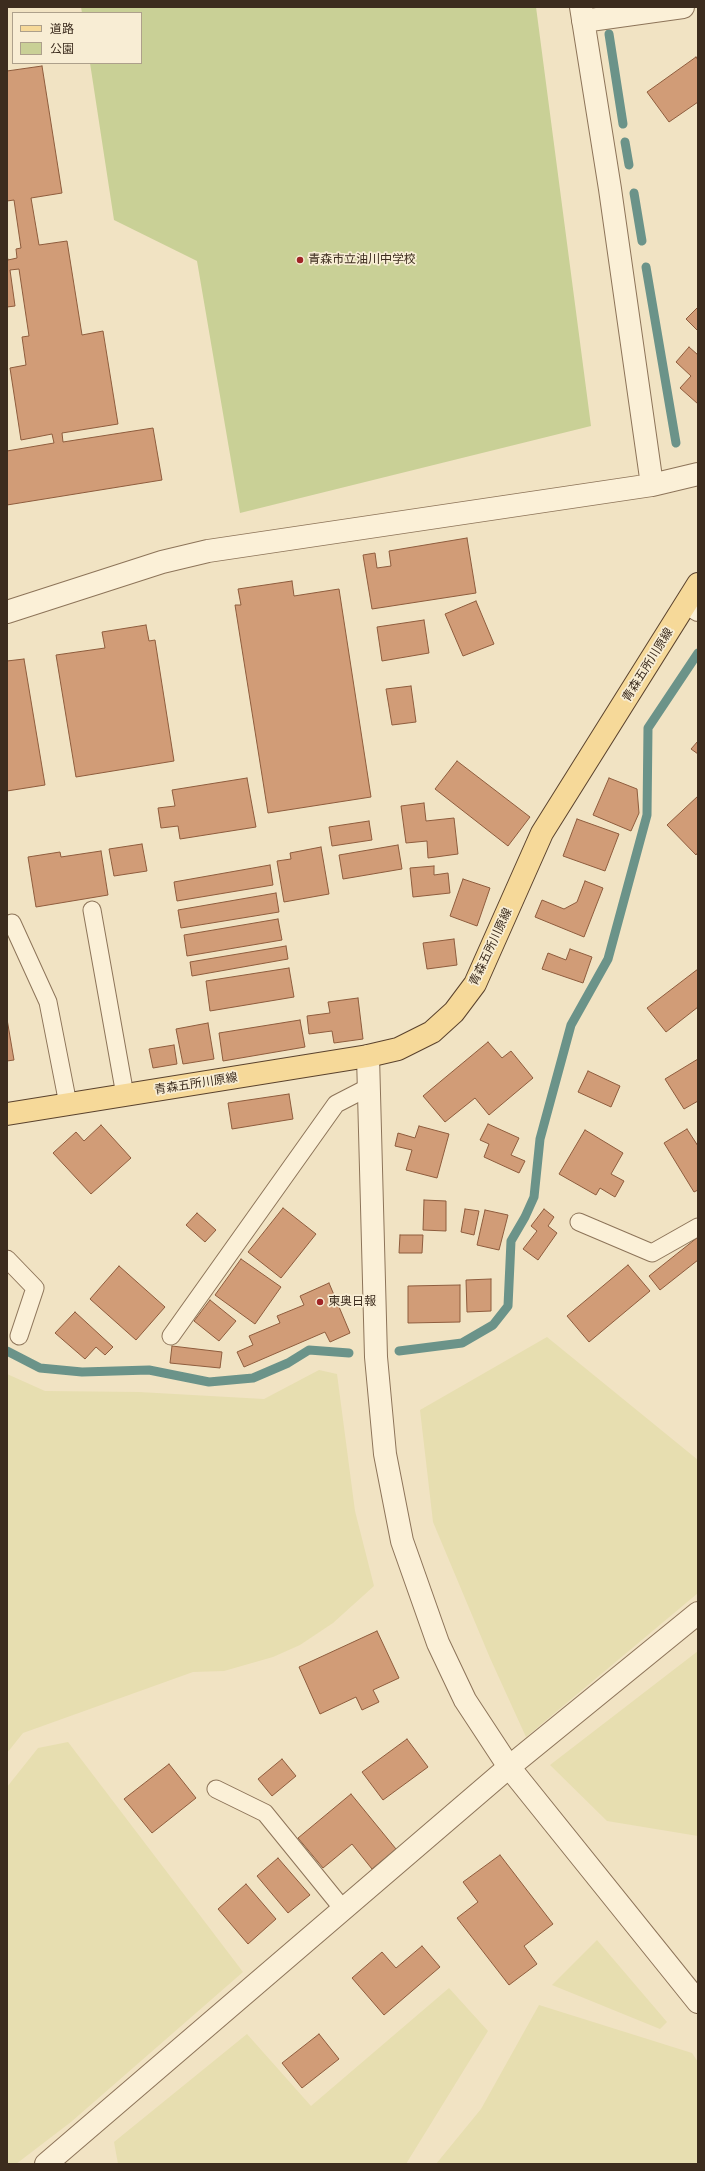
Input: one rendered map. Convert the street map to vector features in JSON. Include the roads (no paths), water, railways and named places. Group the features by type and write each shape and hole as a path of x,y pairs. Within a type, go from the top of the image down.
{"main road":[{"name":"青森五所川原線","path":"7,1114 368,1056 398,1048 432,1032 454,1012 476,984 542,833 693,606 698,584"}],"street":[{"path":"652,485 610,189 582,14 683,7"},
{"path":"7,612 162,562 208,551 652,485 698,474"},
{"path":"368,1056 376,1357 385,1454 402,1541 438,1643 466,1700 509,1767 698,2002"},
{"path":"46,2164 509,1767 698,1613"}],"lane":[{"path":"92,910 125,1095"},
{"path":"12,923 48,1002 68,1104"},
{"path":"171,1336 336,1104 369,1086"},
{"path":"579,1222 652,1252 698,1227"},
{"path":"7,1259 35,1288 18,1336"},
{"path":"216,1789 265,1813 343,1909"}],"waterway":[{"path":"609,34 623,124"},
{"path":"625,142 629,165"},
{"path":"634,193 642,241"},
{"path":"646,267 676,443"},
{"path":"399,1351 462,1343 493,1325 508,1306 511,1241 525,1217 534,1197 540,1139 571,1025 608,959 647,815 648,728 698,653"},
{"path":"7,1351 40,1368 82,1372 149,1370 209,1382 253,1378 288,1363 309,1350 349,1353"}],"place":[{"name":"青森市立油川中学校","path":"300,260"},
{"name":"東奥日報","path":"320,1302"}]}
